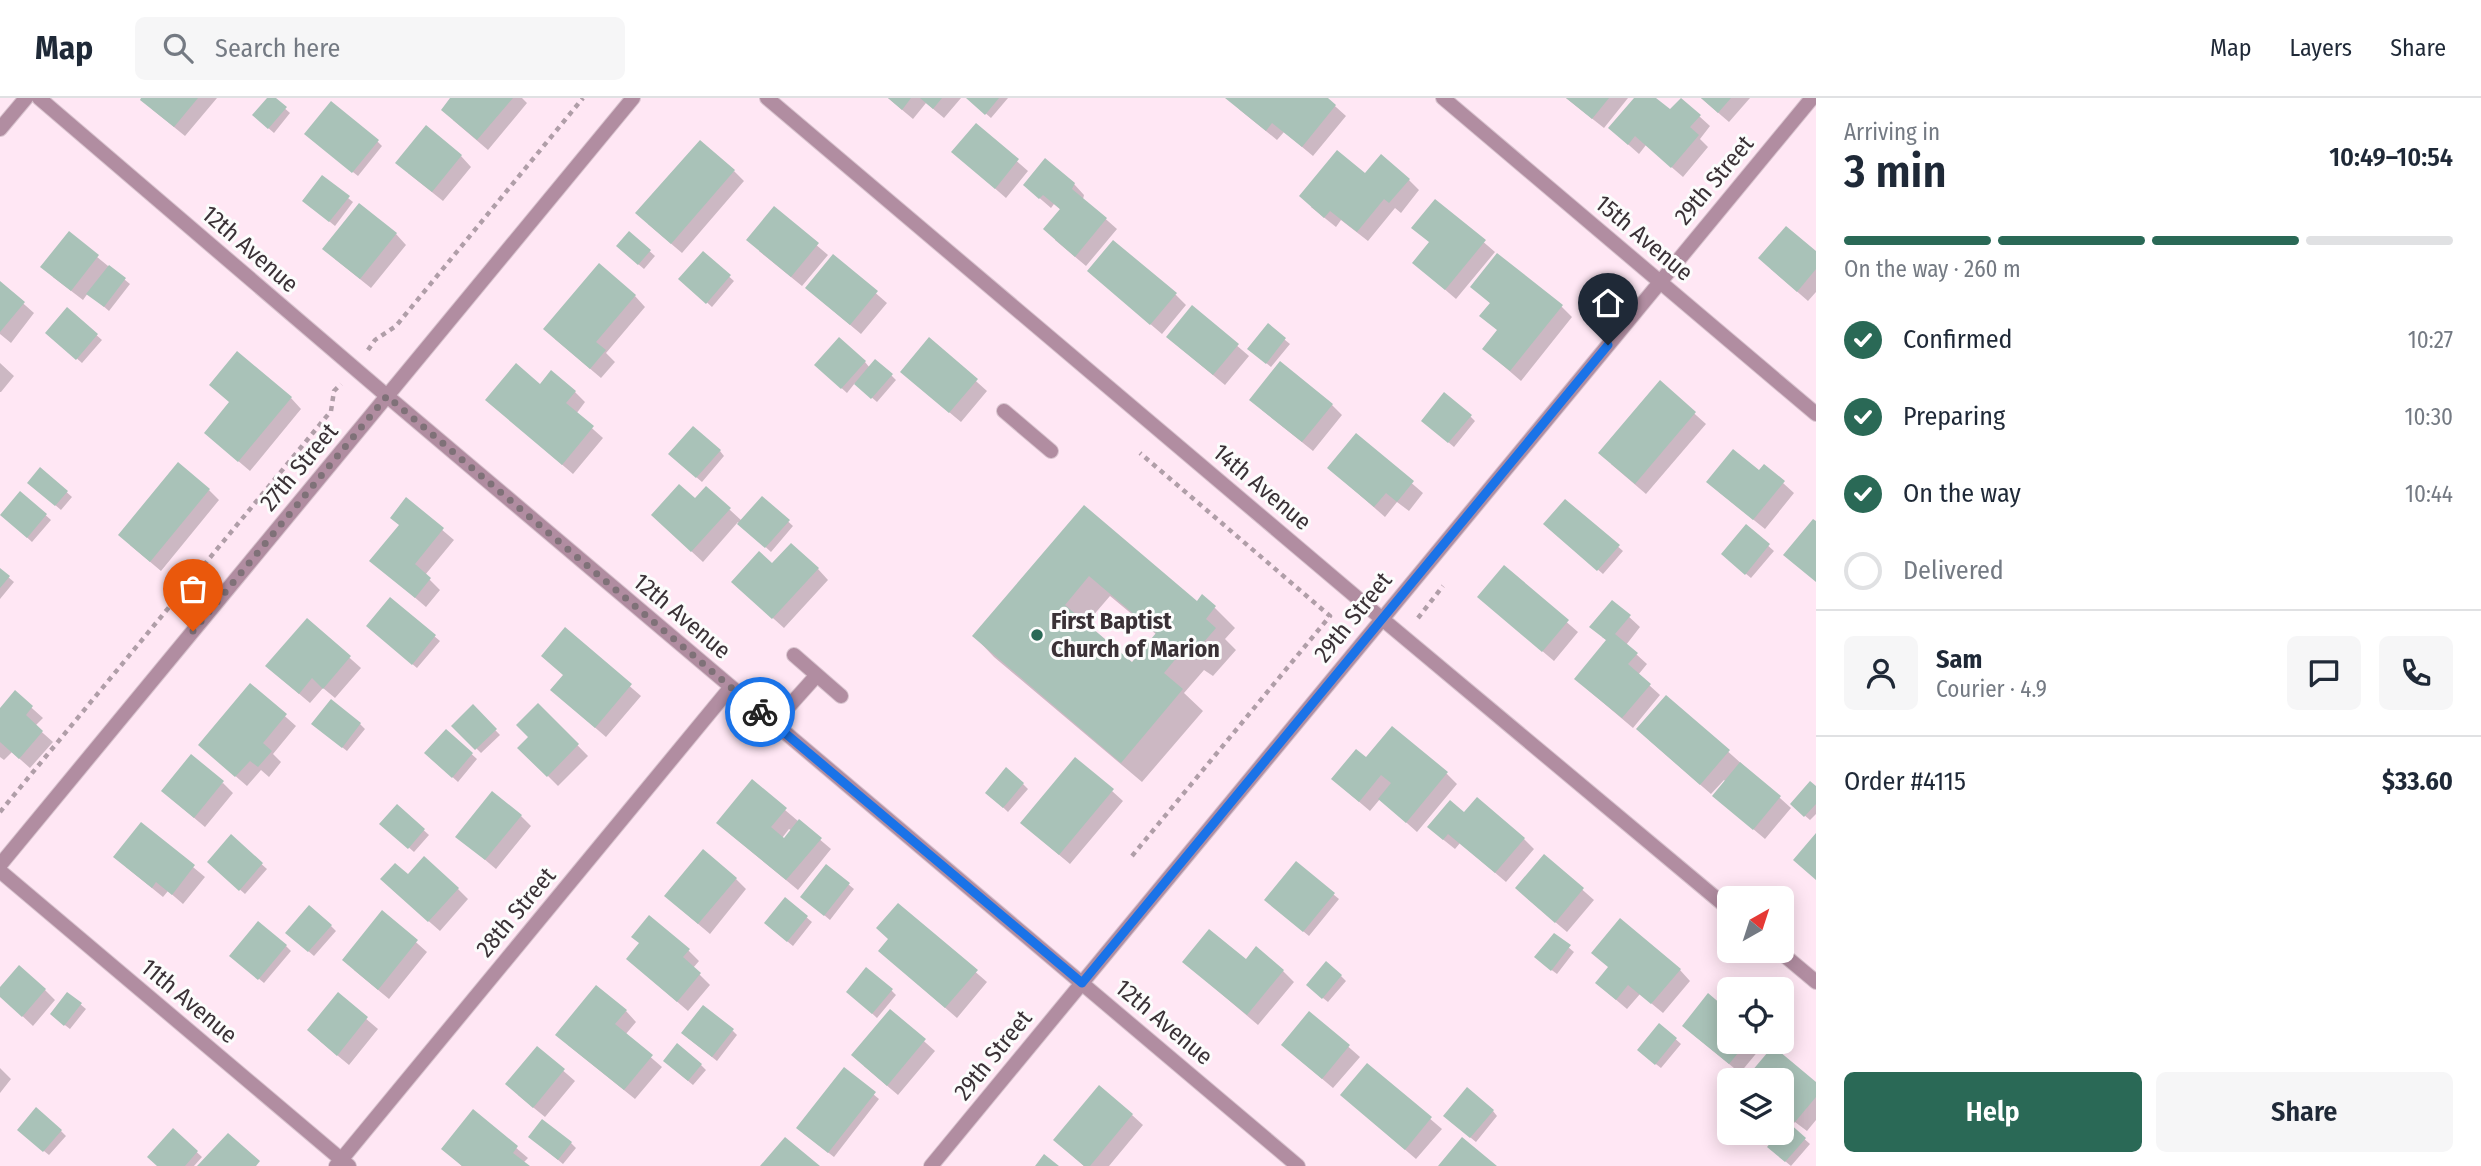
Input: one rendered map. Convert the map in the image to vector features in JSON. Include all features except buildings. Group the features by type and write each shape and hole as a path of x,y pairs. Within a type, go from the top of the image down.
{"street":[{"path":"0,129 26,98"},
{"name":"12th Avenue","path":"39,98 353,368 1298,1166"},
{"name":"27th Street","path":"0,865 633,98"},
{"name":"14th Avenue","path":"767,98 1717,899"},
{"name":"15th Avenue","path":"1443,98 1816,414"},
{"name":"29th Street","path":"931,1166 1812,98"},
{"path":"1004,411 1051,450"},
{"path":"794,655 841,696"},
{"path":"774,723 817,675"},
{"name":"28th Street","path":"342,1164 731,687"},
{"name":"11th Avenue","path":"0,871 342,1164"},
{"path":"1793,963 1816,982"}],"path":[{"path":"0,812 331,411 334,391 375,340 396,326 583,98"},
{"path":"1132,856 1330,616 1140,453"}],"way so far":[{"path":"193,631 387,396 760,712"}],"place":[{"name":"First Baptist Church of Marion","path":"1037,635"}],"route":[{"path":"760,712 1082,983 1608,345"}]}
